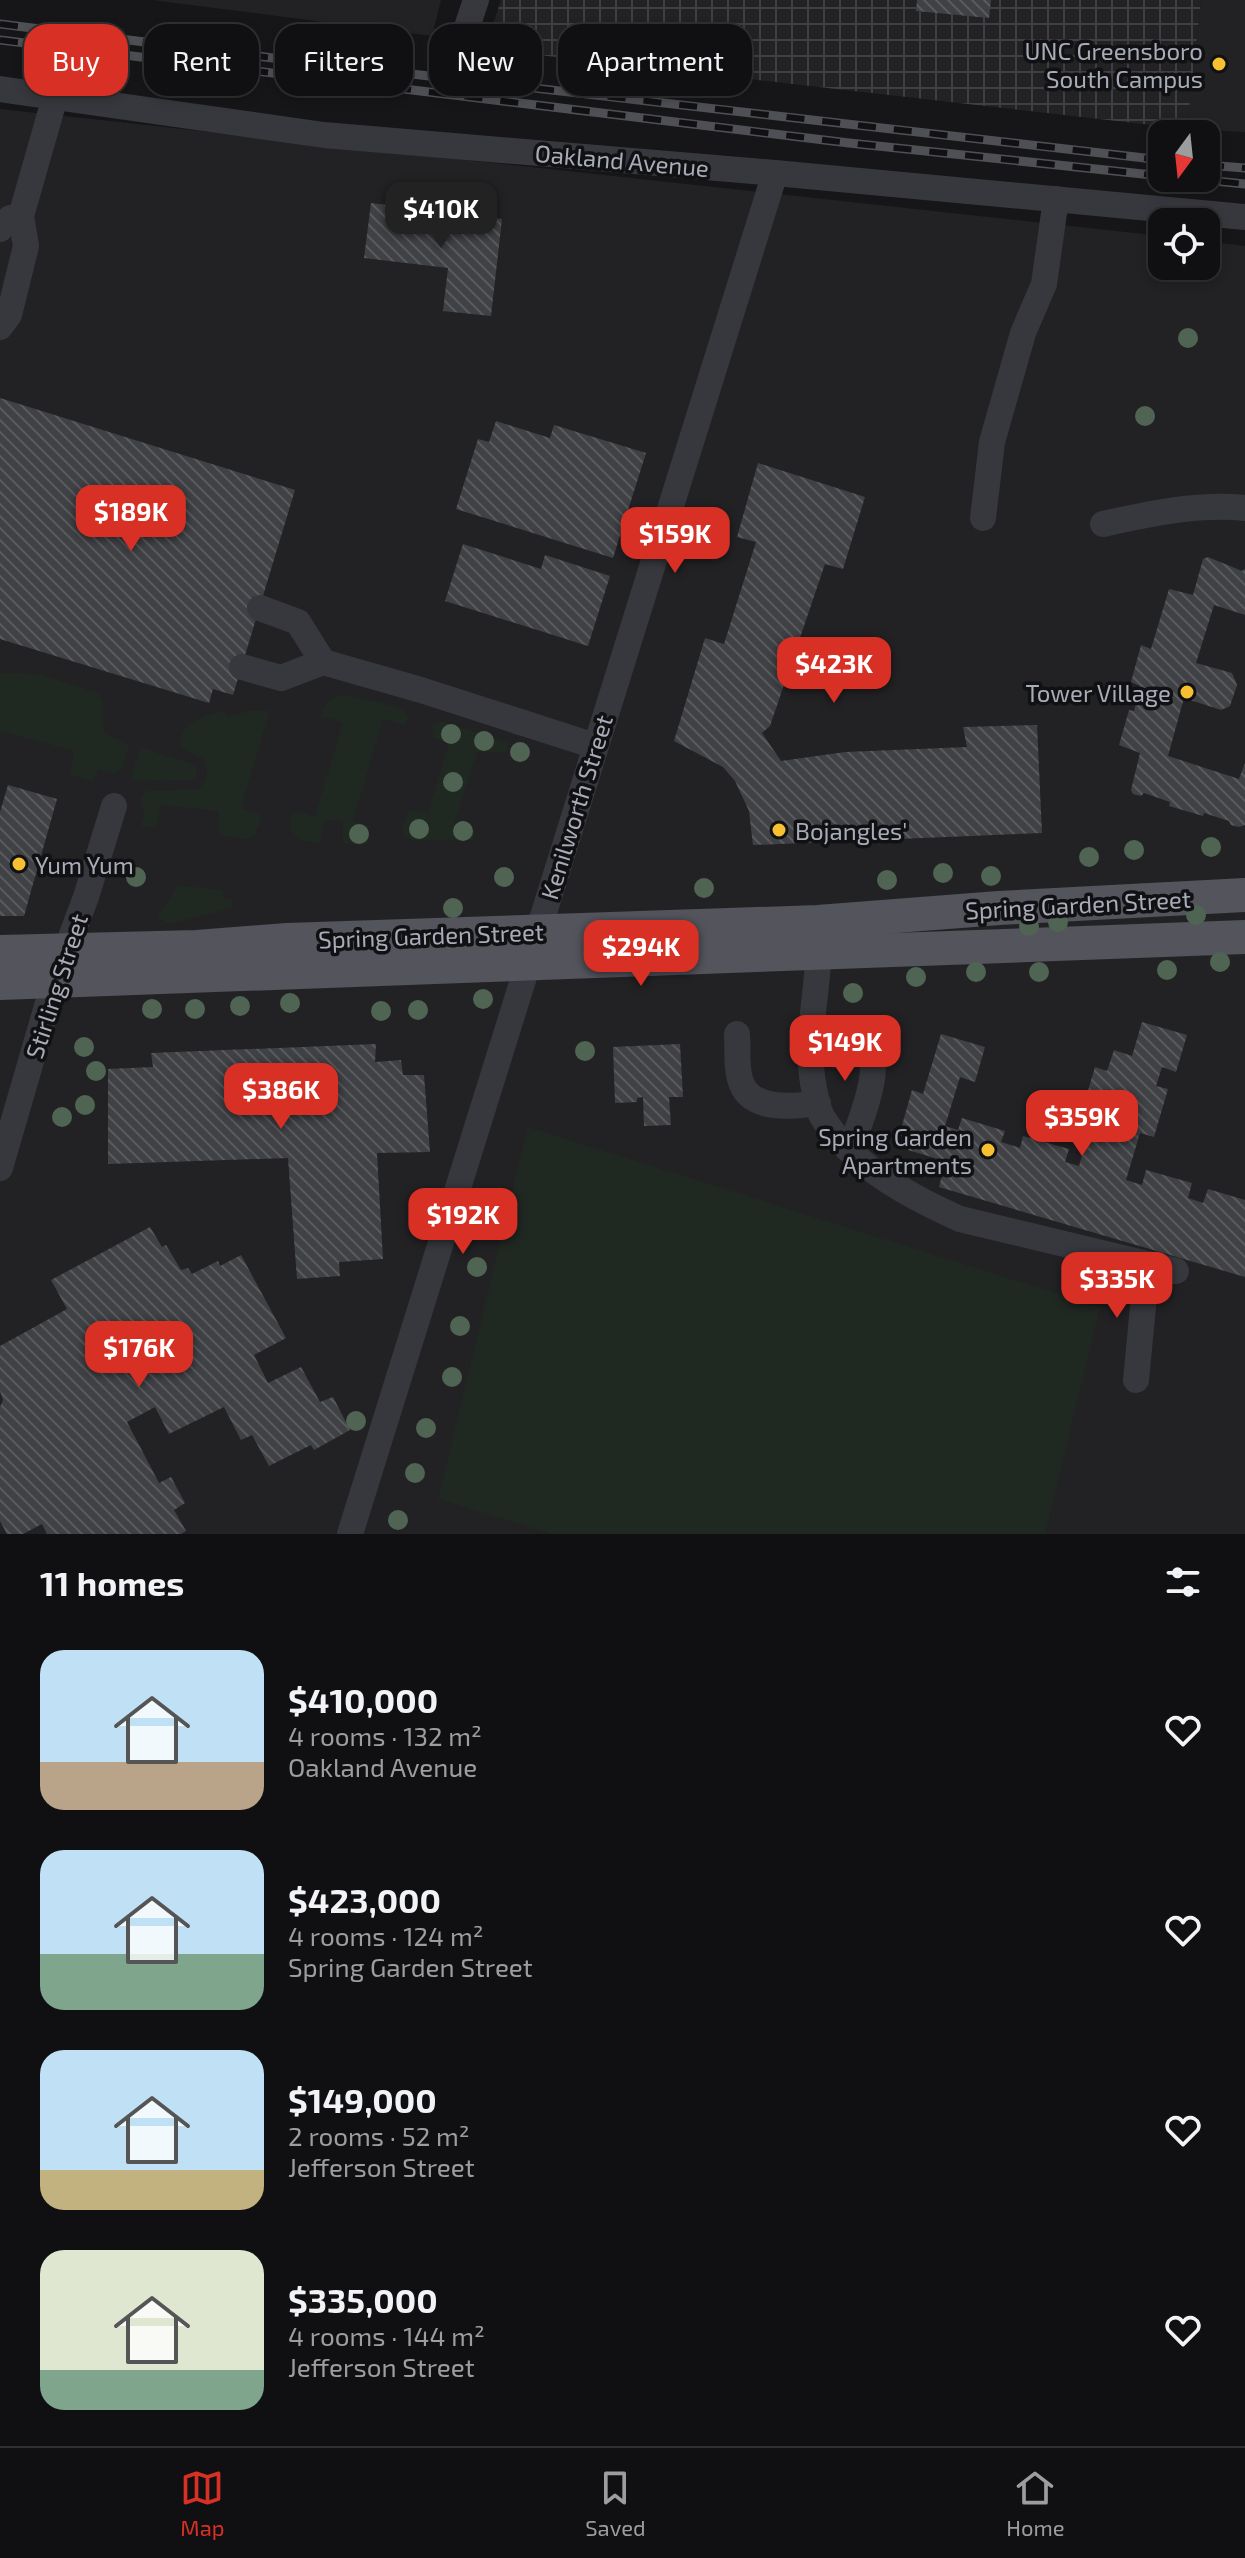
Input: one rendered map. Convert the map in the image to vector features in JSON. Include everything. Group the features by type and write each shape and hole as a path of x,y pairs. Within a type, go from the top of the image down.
{"main road":[{"name":"Spring Garden Street","path":"819,938 1013,907 1245,895"},
{"name":"Spring Garden Street","path":"0,983 54,982 532,947 819,938 1245,937"},
{"name":"Spring Garden Street","path":"0,952 197,947 287,940 532,947"}],"street":[{"path":"468,24 476,0"},
{"name":"Oakland Avenue","path":"0,89 324,135 1245,217"},
{"path":"0,327 9,315 26,246 10,222 55,97"},
{"name":"Kenilworth Street","path":"350,1534 775,173"},
{"path":"983,518 992,442 1023,333 1044,284 1056,199"},
{"path":"1103,524 1148,514 1227,506 1245,508"},
{"path":"260,608 298,622 323,662"},
{"path":"242,667 281,678 323,662 595,746"},
{"name":"Stirling Street","path":"0,1168 54,982 86,897 114,806"},
{"path":"819,938 813,1081 821,1116 850,1150 882,1176 929,1205 960,1219 1176,1271"},
{"path":"813,1028 857,1035 872,1053 874,1072 850,1150"},
{"path":"737,1034 740,1081 749,1094 766,1104 787,1108 818,1103"},
{"path":"1136,1380 1147,1265"}],"shaded area":[{"path":"152,0 441,0 435,24 429,24 429,36 413,34 413,24 339,24"},
{"path":"501,0 1201,0 1188,120 1148,120 1148,125 752,79 752,24 558,24 558,57 542,55 542,24 493,24"},
{"name":"UNC Greensboro South Campus","path":"1201,0 1245,0 1245,132 1220,131 1220,120 1188,120"},
{"path":"0,109 1148,234 1148,280 1220,280 1220,243 1245,246 1245,1534 0,1534"},
{"path":"0,673 38,674 96,692 103,706 104,732 129,747 121,770 113,773 98,769 93,782 70,774 74,751 0,731"},
{"path":"348,695 397,707 404,710 409,718 404,725 383,719 353,820 368,826 368,842 365,845 346,844 342,839 343,821 325,820 320,843 303,841 290,830 290,818 295,811 315,817 343,723 321,716 330,700"},
{"path":"224,710 227,717 253,710 270,711 241,808 262,817 254,836 246,839 221,835 218,831 219,811 161,805 156,827 141,826 145,814 142,796 147,791 198,789 204,782 207,772 204,759 182,749 183,732 200,718"},
{"path":"441,721 509,743 506,752 477,752 454,825 475,832 473,840 414,841 404,836 402,828 408,812 428,813 449,744 432,737 433,724"},
{"path":"140,747 195,765 197,774 194,780 133,781"},
{"path":"178,885 223,890 224,899 232,899 232,908 170,924 157,918"},
{"path":"528,1127 1100,1307 1045,1534 553,1534 438,1499"}],"building":[{"path":"917,0 991,0 989,18 916,11"},
{"path":"371,203 502,219 491,316 443,311 448,268 364,258"},
{"path":"0,398 295,490 233,695 213,689 209,703 0,639"},
{"path":"496,421 550,438 554,425 646,453 613,558 456,509 478,439 489,442"},
{"path":"758,463 865,497 843,569 825,564 770,726 762,733 781,761 845,752 967,747 963,727 1037,725 1042,833 753,845 749,811 735,781 723,767 674,741 705,638 724,644 756,542 737,537"},
{"path":"463,544 541,569 545,555 610,576 588,646 445,601"},
{"name":"Tower Village","path":"1208,557 1242,571 1245,569 1245,615 1214,605 1196,663 1232,673 1237,685 1230,706 1221,710 1184,698 1168,756 1239,779 1245,763 1245,825 1239,827 1204,813 1203,816 1169,806 1170,802 1144,793 1141,796 1133,794 1131,790 1140,753 1119,745 1129,710 1134,711 1140,686 1131,682 1141,645 1151,649 1169,589 1193,595 1203,559"},
{"name":"Yum Yum","path":"8,785 57,799 24,916 0,916 0,812"},
{"name":"Spring Garden Apartments","path":"1142,1022 1187,1035 1176,1072 1162,1067 1156,1086 1168,1089 1154,1137 1140,1133 1126,1180 1142,1185 1146,1170 1192,1183 1188,1198 1203,1203 1208,1189 1245,1200 1245,1277 939,1187 942,1175 934,1173 938,1159 908,1150 912,1139 899,1136 912,1090 923,1094 941,1034 985,1047 975,1082 960,1077 945,1126 958,1130 962,1118 1005,1131 1001,1142 1020,1148 1023,1136 1069,1149 1065,1162 1079,1166 1092,1122 1080,1118 1095,1067 1107,1071 1114,1050 1132,1056"},
{"path":"376,1044 375,1062 401,1060 403,1075 424,1075 430,1152 377,1153 383,1259 339,1262 340,1276 297,1279 288,1158 108,1164 108,1069 153,1067 151,1053"},
{"path":"680,1044 683,1097 669,1097 671,1125 644,1126 643,1097 637,1098 637,1102 615,1103 613,1047"},
{"path":"150,1227 162,1247 166,1245 181,1270 188,1268 192,1274 218,1261 220,1266 241,1255 286,1338 254,1355 268,1383 301,1367 320,1402 333,1397 350,1430 314,1450 311,1445 269,1466 252,1435 241,1440 224,1407 169,1434 155,1407 127,1422 159,1483 171,1477 185,1503 174,1510 186,1531 181,1534 47,1534 42,1524 23,1534 7,1534 0,1521 0,1407 3,1400 0,1391 0,1346 67,1309 51,1280"}],"railway":[{"path":"0,24 1148,158"},
{"path":"0,40 849,143 1148,175"},
{"path":"1220,166 1245,168"},
{"path":"1220,182 1245,184"}],"place":[{"name":"UNC Greensboro South Campus","path":"1219,64"},
{"name":"Tower Village","path":"1187,692"},
{"name":"Bojangles'","path":"779,830"},
{"name":"Yum Yum","path":"19,864"},
{"name":"Spring Garden Apartments","path":"988,1150"}]}
